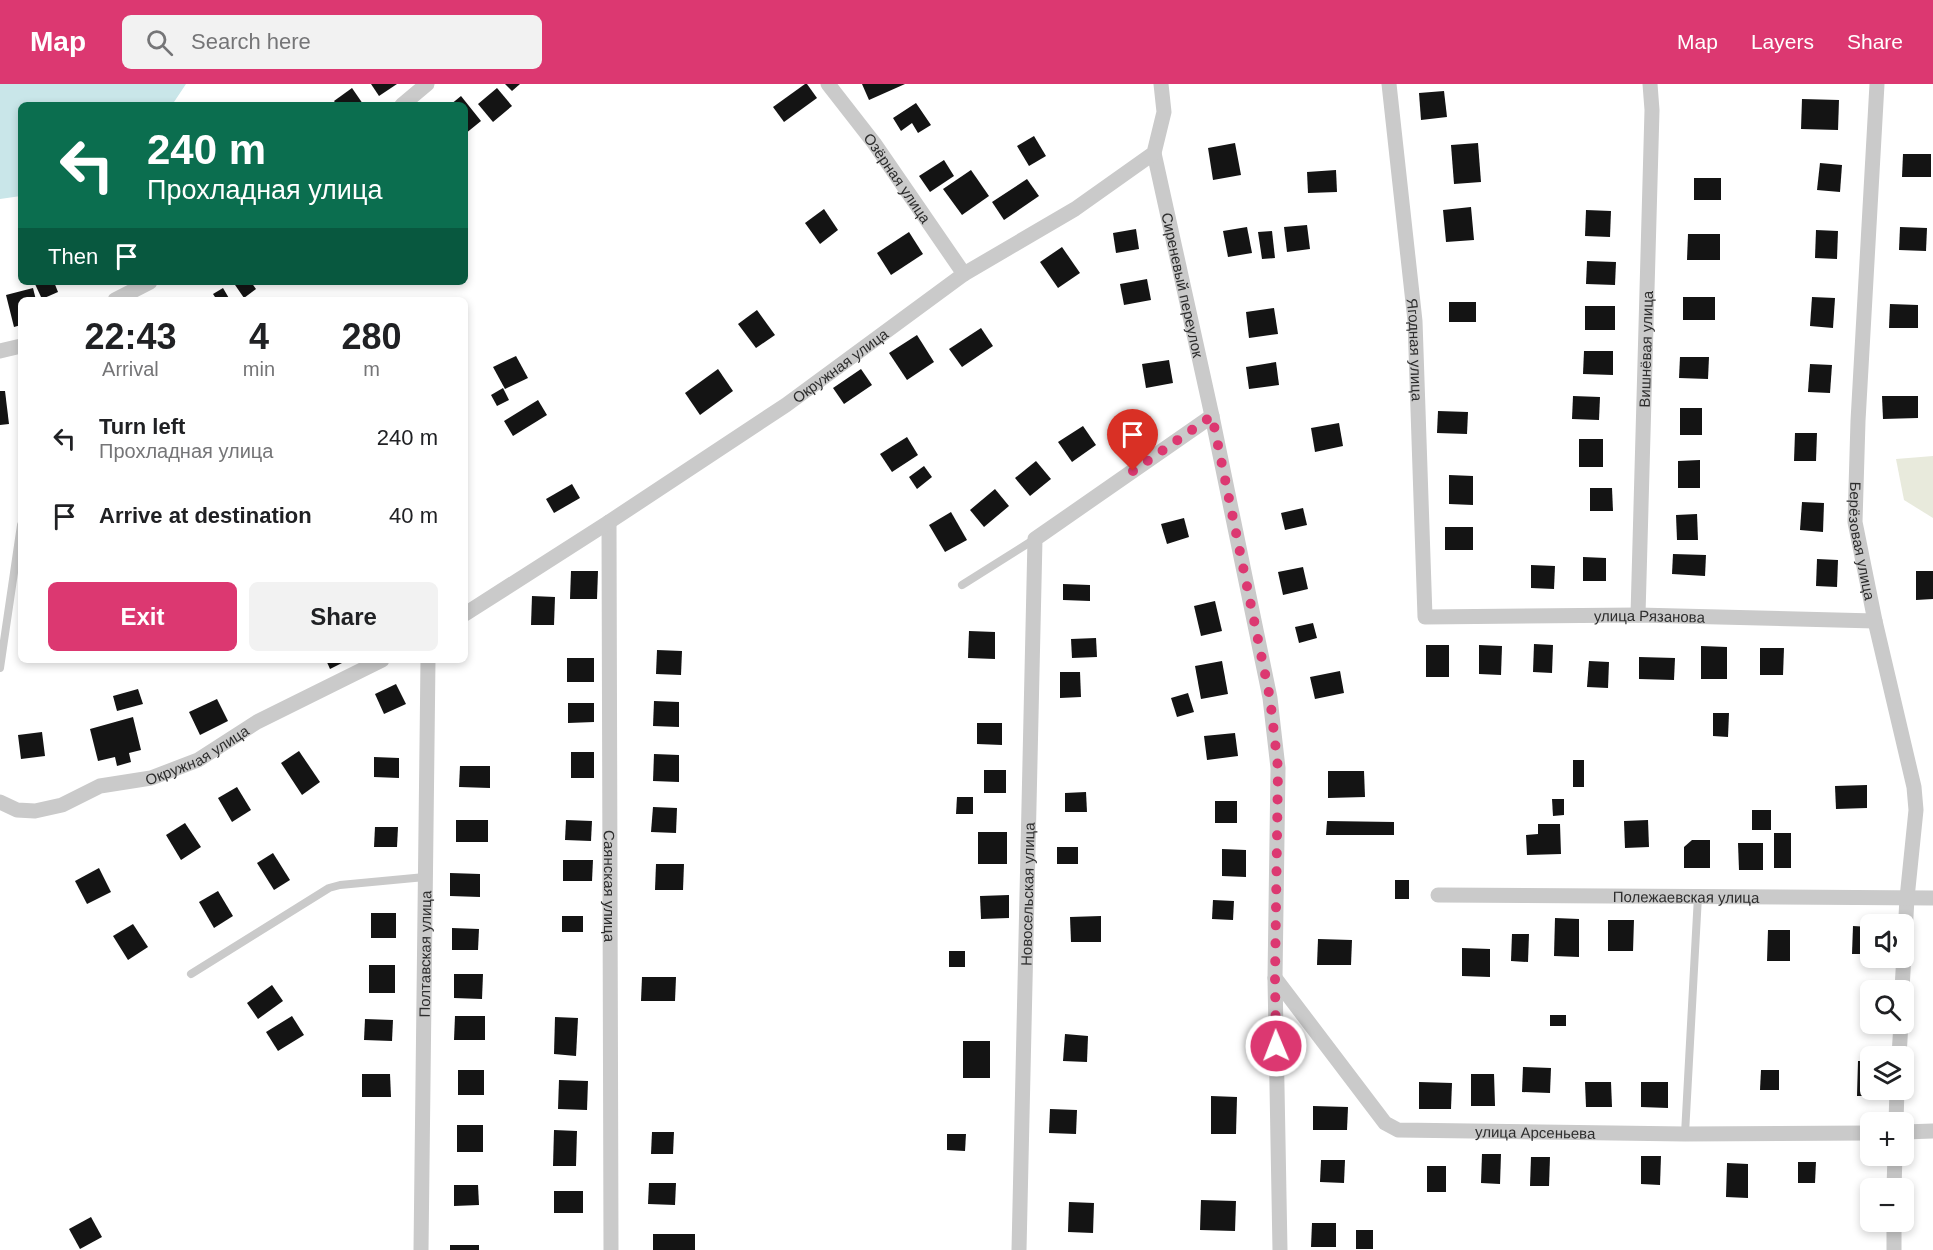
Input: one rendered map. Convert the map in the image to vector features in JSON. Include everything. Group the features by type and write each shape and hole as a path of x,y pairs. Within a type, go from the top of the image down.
{"street":[{"path":"406,102 427,84"},
{"name":"Озёрная улица","path":"828,84 874,143 964,274"},
{"path":"1154,153 1164,112 1161,84"},
{"name":"Ягодная улица","path":"1389,84 1415,321 1425,617"},
{"name":"Вишнёвая улица","path":"1638,615 1652,110 1650,84"},
{"name":"Берёзовая улица","path":"1877,84 1858,421 1855,522 1875,621 1914,787 1916,810 1907,898 1903,980"},
{"name":"Окружная улица","path":"468,613 806,391 964,274 1075,209 1154,153"},
{"name":"Сиреневый переулок","path":"1154,153 1212,416 1270,698 1278,768 1275,978 1280,1250"},
{"path":"121,297 144,285"},
{"path":"0,351 18,347"},
{"path":"1035,539 1212,416"},
{"name":"Саянская улица","path":"609,522 611,1250"},
{"name":"Новосельская улица","path":"1018,1250 1035,539"},
{"name":"улица Рязанова","path":"1425,617 1638,615 1875,621"},
{"name":"Окружная улица","path":"0,802 17,810 34,811 62,805 100,786 151,778 198,760 256,722 376,663"},
{"name":"Полтавская улица","path":"421,1250 428,663"},
{"name":"Полежаевская улица","path":"1438,895 1933,897"},
{"name":"улица Арсеньева","path":"1275,978 1385,1123 1398,1130 1685,1134 1860,1133"},
{"path":"1914,1132 1933,1131"},
{"path":"1893,1250 1894,1232"}],"lane":[{"path":"962,585 1035,539"},
{"path":"0,668 18,545"},
{"path":"190,974 329,888 425,876"},
{"path":"1685,1134 1698,896"}],"shaded area":[{"path":"1933,456 1933,518 1904,500 1896,459"}],"water":[{"path":"0,84 186,84 174,102 18,102 18,196 0,199"}],"building":[{"path":"371,84 397,84 379,96"},
{"path":"505,84 520,84 512,91"},
{"path":"805,84 817,98 784,122 773,107"},
{"path":"862,84 905,84 869,100"},
{"path":"352,88 362,102 335,102"},
{"path":"497,88 512,106 493,122 478,104"},
{"path":"1444,91 1447,117 1421,120 1419,93"},
{"path":"461,96 466,102 454,102"},
{"path":"1802,99 1839,100 1838,130 1801,129"},
{"path":"916,103 931,125 918,133 912,123 901,131 893,118"},
{"path":"468,105 481,121 468,132"},
{"path":"1034,136 1046,156 1029,166 1017,146"},
{"path":"1235,143 1241,175 1213,180 1208,148"},
{"path":"1478,143 1481,182 1454,184 1451,145"},
{"path":"1903,154 1931,154 1931,177 1902,177"},
{"path":"944,160 954,176 930,192 919,176"},
{"path":"1820,163 1842,165 1840,192 1817,190"},
{"path":"971,170 989,196 962,215 943,189"},
{"path":"1336,170 1337,192 1308,193 1307,172"},
{"path":"1694,178 1721,178 1721,200 1694,200"},
{"path":"1027,179 1039,196 1004,220 992,202"},
{"path":"1471,207 1474,240 1446,242 1443,210"},
{"path":"824,209 838,230 820,244 805,223"},
{"path":"1586,210 1611,211 1610,237 1585,236"},
{"path":"1307,225 1310,249 1287,252 1284,227"},
{"path":"1247,227 1252,253 1228,257 1223,231"},
{"path":"1900,227 1927,228 1926,251 1899,250"},
{"path":"1136,229 1139,249 1116,253 1113,233"},
{"path":"1816,230 1838,231 1837,259 1815,258"},
{"path":"1272,231 1275,258 1262,259 1258,232"},
{"path":"909,232 923,254 891,275 877,253"},
{"path":"1688,234 1720,234 1720,260 1687,260"},
{"path":"1062,247 1080,273 1058,288 1040,262"},
{"path":"1587,261 1616,262 1615,285 1586,284"},
{"path":"1147,279 1151,300 1124,305 1120,284"},
{"path":"35,285 55,285 58,292 41,297"},
{"path":"235,285 253,285 256,289 243,297"},
{"path":"33,288 35,297 18,297 18,326 14,327 6,295"},
{"path":"223,288 228,297 215,297 213,294"},
{"path":"1683,297 1715,297 1715,320 1683,320"},
{"path":"1812,297 1835,298 1833,328 1810,326"},
{"path":"1449,302 1476,302 1476,322 1449,322"},
{"path":"1890,304 1918,305 1918,328 1889,328"},
{"path":"1585,306 1615,306 1615,330 1585,330"},
{"path":"1274,308 1278,334 1249,338 1246,312"},
{"path":"757,310 775,335 756,348 738,324"},
{"path":"981,328 993,346 962,367 949,349"},
{"path":"917,335 934,362 907,380 889,353"},
{"path":"1584,351 1613,351 1613,375 1583,374"},
{"path":"516,356 528,378 505,389 493,367"},
{"path":"1680,357 1709,357 1708,379 1679,378"},
{"path":"1169,360 1173,383 1146,388 1142,364"},
{"path":"1276,362 1279,385 1249,389 1246,367"},
{"path":"1810,364 1832,365 1830,393 1808,392"},
{"path":"718,369 733,391 700,415 685,393"},
{"path":"861,369 872,385 844,404 833,388"},
{"path":"503,388 509,400 497,406 491,395"},
{"path":"0,391 5,391 9,424 0,425"},
{"path":"1573,396 1600,397 1599,420 1572,419"},
{"path":"1882,396 1918,396 1918,418 1883,419"},
{"path":"538,400 547,415 513,436 504,421"},
{"path":"1680,408 1702,408 1702,435 1680,435"},
{"path":"1438,411 1468,412 1467,434 1437,433"},
{"path":"1339,423 1343,446 1315,452 1311,428"},
{"path":"1083,426 1096,445 1072,462 1058,442"},
{"path":"1795,433 1817,433 1816,461 1794,461"},
{"path":"907,437 918,455 892,472 880,454"},
{"path":"1579,439 1603,439 1603,467 1579,467"},
{"path":"1700,460 1700,488 1678,488 1678,461"},
{"path":"1036,461 1051,479 1030,496 1015,478"},
{"path":"924,466 932,477 917,489 909,477"},
{"path":"1449,475 1473,476 1473,505 1449,504"},
{"path":"572,484 580,498 554,513 546,499"},
{"path":"1590,488 1612,488 1613,511 1590,511"},
{"path":"995,489 1009,506 984,527 970,510"},
{"path":"1802,502 1824,503 1823,532 1800,530"},
{"path":"1303,508 1307,525 1285,530 1281,513"},
{"path":"951,512 967,540 945,552 929,525"},
{"path":"1697,514 1698,540 1677,540 1676,515"},
{"path":"1184,518 1189,537 1167,544 1161,524"},
{"path":"1445,527 1473,527 1473,550 1445,550"},
{"path":"1673,554 1706,555 1705,576 1672,574"},
{"path":"1583,557 1606,558 1606,581 1583,581"},
{"path":"1817,559 1838,560 1837,587 1816,586"},
{"path":"1531,565 1555,566 1554,589 1531,588"},
{"path":"1303,567 1308,589 1283,595 1278,572"},
{"path":"571,571 598,571 597,599 570,599"},
{"path":"1916,571 1933,571 1933,599 1916,600"},
{"path":"1063,584 1090,585 1090,601 1063,600"},
{"path":"532,596 555,597 554,625 531,625"},
{"path":"1215,601 1222,631 1201,636 1194,606"},
{"path":"1313,623 1317,638 1299,643 1295,627"},
{"path":"969,631 995,632 995,659 968,658"},
{"path":"1096,638 1097,657 1072,658 1071,639"},
{"path":"1534,644 1553,645 1552,673 1533,672"},
{"path":"1426,645 1449,645 1449,677 1426,677"},
{"path":"1479,645 1502,646 1501,675 1479,674"},
{"path":"1701,646 1727,647 1727,679 1701,679"},
{"path":"1760,648 1784,648 1783,675 1760,675"},
{"path":"657,650 682,651 681,675 656,674"},
{"path":"1639,657 1675,658 1674,680 1639,679"},
{"path":"567,658 594,658 594,682 567,682"},
{"path":"1222,661 1228,694 1201,699 1195,666"},
{"path":"1589,661 1609,662 1608,688 1587,687"},
{"path":"327,663 342,663 330,669"},
{"path":"1340,671 1344,693 1315,699 1310,677"},
{"path":"1060,672 1080,672 1081,697 1060,698"},
{"path":"396,684 406,704 384,714 375,694"},
{"path":"138,689 143,704 117,711 113,696"},
{"path":"1188,693 1194,712 1177,717 1171,698"},
{"path":"217,699 228,721 200,735 189,712"},
{"path":"654,701 679,702 679,727 653,726"},
{"path":"568,703 594,703 594,722 568,723"},
{"path":"1713,713 1729,713 1728,737 1713,736"},
{"path":"133,717 141,750 129,753 131,762 117,766 115,757 98,761 90,729"},
{"path":"977,723 1002,723 1002,745 977,744"},
{"path":"42,732 45,756 21,759 18,735"},
{"path":"1235,733 1238,756 1207,760 1204,736"},
{"path":"299,751 320,782 302,795 281,763"},
{"path":"571,752 594,752 594,778 571,778"},
{"path":"654,754 679,755 679,782 653,781"},
{"path":"374,757 399,758 399,778 374,777"},
{"path":"1573,760 1584,760 1584,787 1573,787"},
{"path":"460,766 490,766 490,788 459,787"},
{"path":"984,770 1006,770 1006,793 984,793"},
{"path":"1328,771 1364,771 1365,797 1328,798"},
{"path":"1867,785 1867,808 1836,809 1835,786"},
{"path":"237,787 251,810 232,822 218,798"},
{"path":"1086,792 1087,812 1065,812 1065,793"},
{"path":"957,797 973,797 973,814 956,814"},
{"path":"1552,799 1564,799 1564,815 1553,816"},
{"path":"1215,801 1237,801 1237,823 1215,823"},
{"path":"653,807 677,808 676,833 651,832"},
{"path":"1752,810 1771,810 1771,830 1752,830"},
{"path":"456,820 488,820 488,842 456,842"},
{"path":"566,820 592,821 591,841 565,840"},
{"path":"1648,820 1649,847 1625,848 1624,821"},
{"path":"1327,821 1394,822 1394,835 1326,835"},
{"path":"185,823 201,847 181,860 166,835"},
{"path":"1538,824 1560,824 1561,854 1527,855 1526,835 1538,834"},
{"path":"375,827 398,827 397,847 374,847"},
{"path":"978,832 1007,832 1007,864 978,864"},
{"path":"1774,833 1791,833 1791,868 1774,868"},
{"path":"1692,840 1710,840 1710,868 1684,868 1684,847"},
{"path":"1738,843 1763,843 1763,870 1739,870"},
{"path":"1057,847 1078,847 1078,864 1057,864"},
{"path":"1222,849 1246,850 1246,877 1222,876"},
{"path":"273,853 290,880 274,890 257,863"},
{"path":"563,860 593,860 592,881 563,881"},
{"path":"656,864 684,864 683,890 655,890"},
{"path":"99,868 111,892 87,904 75,881"},
{"path":"450,873 480,874 480,897 450,896"},
{"path":"1395,880 1409,880 1409,899 1395,899"},
{"path":"218,891 233,916 214,928 199,902"},
{"path":"1009,895 1009,918 981,919 980,896"},
{"path":"1213,900 1234,901 1233,920 1212,919"},
{"path":"371,913 396,913 396,938 371,938"},
{"path":"562,916 583,916 583,932 562,932"},
{"path":"1101,916 1101,942 1071,942 1070,917"},
{"path":"1555,918 1579,919 1579,957 1554,956"},
{"path":"1608,920 1634,920 1633,951 1608,951"},
{"path":"133,924 148,947 128,960 113,936"},
{"path":"1853,926 1860,926 1860,954 1852,954"},
{"path":"452,928 479,929 478,950 452,950"},
{"path":"1768,930 1790,930 1790,961 1767,961"},
{"path":"1512,934 1529,934 1528,962 1511,961"},
{"path":"1318,939 1352,940 1351,965 1317,965"},
{"path":"1462,948 1490,949 1490,977 1462,976"},
{"path":"949,951 965,951 965,967 949,967"},
{"path":"369,965 395,965 395,993 369,993"},
{"path":"454,974 483,974 482,999 454,998"},
{"path":"642,977 676,977 675,1001 641,1001"},
{"path":"272,985 283,1001 258,1019 247,1003"},
{"path":"1550,1015 1566,1015 1566,1026 1550,1026"},
{"path":"292,1016 304,1035 278,1051 266,1032"},
{"path":"455,1016 485,1016 485,1040 454,1040"},
{"path":"555,1017 578,1018 576,1056 554,1054"},
{"path":"365,1019 393,1020 392,1041 364,1040"},
{"path":"1065,1034 1088,1036 1087,1062 1063,1061"},
{"path":"963,1041 990,1041 990,1078 963,1078"},
{"path":"1858,1061 1860,1061 1860,1096 1857,1096"},
{"path":"1523,1067 1551,1068 1550,1093 1522,1092"},
{"path":"458,1070 484,1070 484,1095 458,1095"},
{"path":"1761,1070 1779,1070 1779,1090 1760,1090"},
{"path":"362,1074 390,1074 391,1097 362,1097"},
{"path":"1471,1074 1494,1074 1495,1106 1471,1106"},
{"path":"559,1080 588,1081 587,1110 558,1109"},
{"path":"1419,1082 1452,1083 1451,1109 1419,1109"},
{"path":"1585,1082 1611,1082 1612,1107 1586,1107"},
{"path":"1641,1082 1668,1082 1668,1108 1641,1107"},
{"path":"1211,1096 1237,1097 1236,1134 1211,1134"},
{"path":"1313,1106 1348,1107 1347,1130 1313,1130"},
{"path":"1050,1109 1077,1110 1076,1134 1049,1133"},
{"path":"457,1125 483,1125 483,1152 457,1152"},
{"path":"554,1130 577,1131 576,1166 553,1166"},
{"path":"652,1132 674,1132 673,1154 651,1154"},
{"path":"947,1134 966,1134 965,1151 947,1150"},
{"path":"1482,1154 1501,1154 1500,1184 1481,1183"},
{"path":"1641,1156 1661,1156 1660,1185 1641,1184"},
{"path":"1531,1157 1550,1157 1549,1186 1530,1186"},
{"path":"1321,1160 1345,1160 1344,1183 1320,1182"},
{"path":"1798,1162 1816,1162 1815,1183 1798,1183"},
{"path":"1727,1163 1748,1164 1748,1198 1726,1197"},
{"path":"1427,1166 1446,1166 1446,1192 1427,1192"},
{"path":"649,1183 676,1183 675,1205 648,1204"},
{"path":"454,1185 478,1185 479,1205 454,1206"},
{"path":"554,1191 583,1191 583,1213 554,1213"},
{"path":"1201,1200 1236,1201 1235,1231 1200,1230"},
{"path":"1069,1202 1094,1203 1093,1233 1068,1232"},
{"path":"91,1217 102,1237 80,1249 69,1229"},
{"path":"1312,1223 1336,1223 1336,1247 1311,1247"},
{"path":"1356,1230 1373,1230 1373,1249 1356,1249"},
{"path":"653,1234 695,1234 695,1250 653,1250"},
{"path":"450,1245 479,1245 479,1250 450,1250"}],"route":[{"path":"1133,471 1212,416 1270,698 1278,768 1276,1046"}]}
